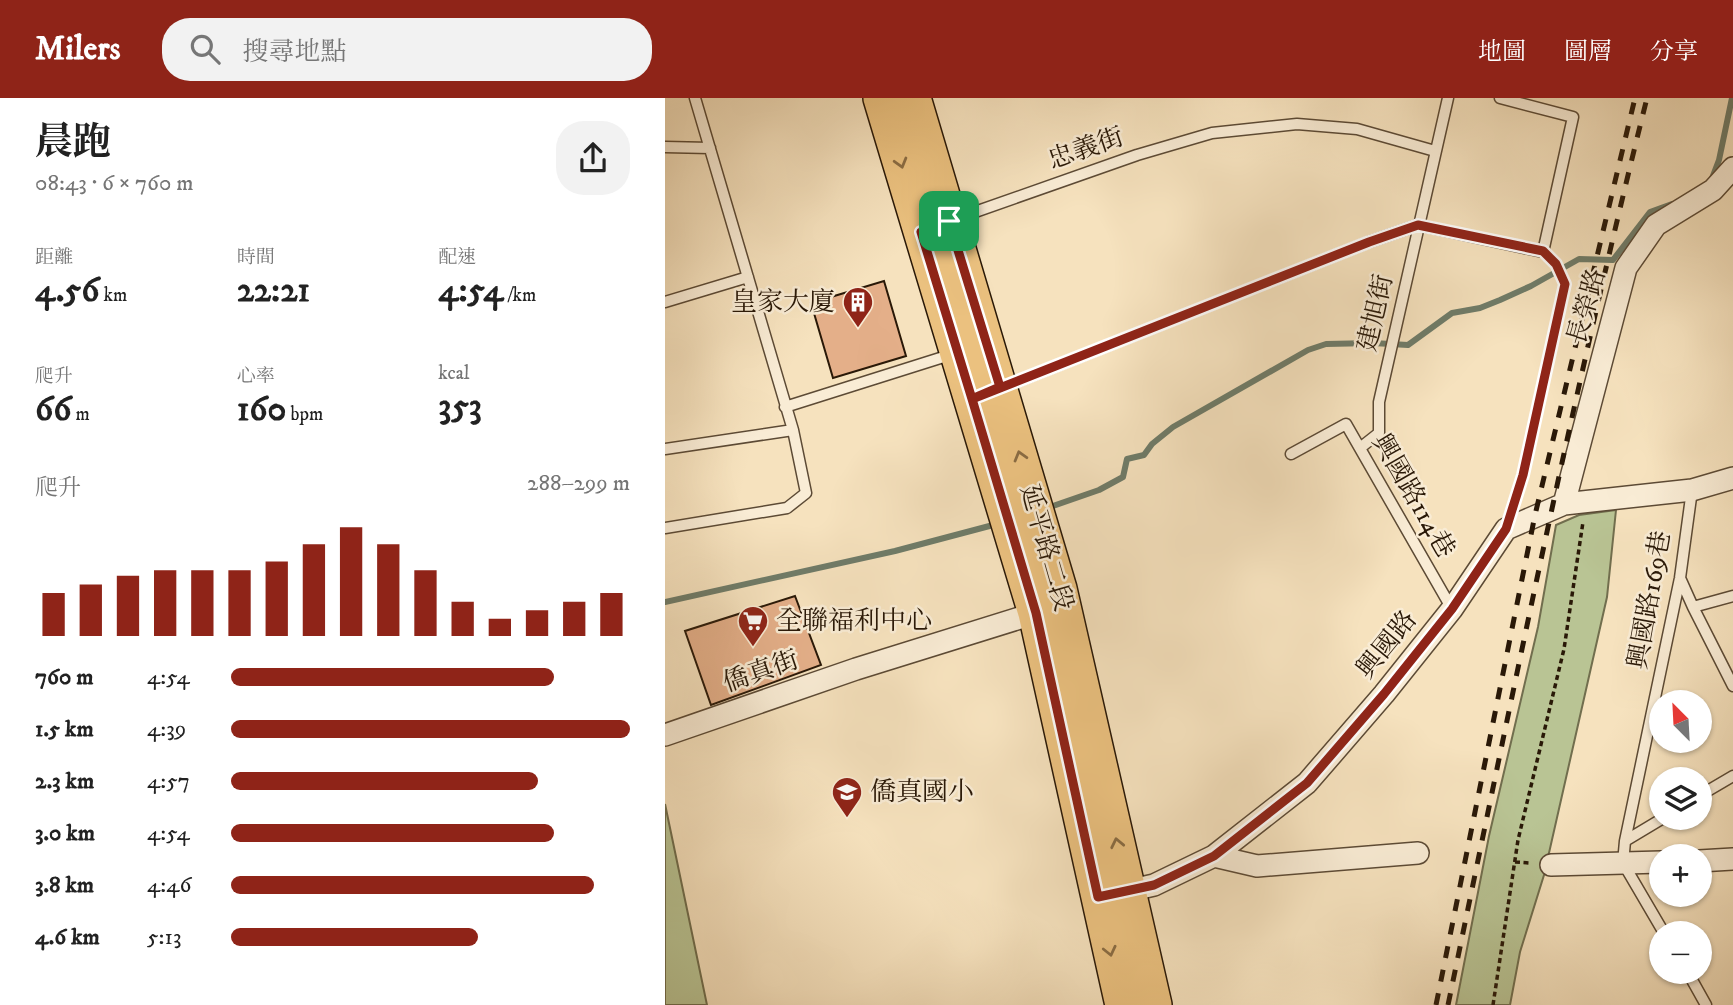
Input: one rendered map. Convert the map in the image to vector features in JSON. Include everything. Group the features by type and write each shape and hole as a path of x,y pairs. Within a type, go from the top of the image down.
{"main road":[{"name":"延平路二段","path":"881,98 935,226 986,393 1059,589 1113,895 1123,1005"},
{"name":"延平路二段","path":"913,98 935,226"},
{"name":"延平路二段","path":"986,393 1036,613 1113,895 1154,1005"}],"street":[{"name":"長榮路","path":"1564,504 1626,268 1656,225 1713,190 1733,167"},
{"path":"1506,529 1564,504 1692,489 1733,478"},
{"name":"興國路","path":"1113,895 1154,885 1214,856 1307,783 1384,694 1452,609 1506,529"},
{"name":"僑真街","path":"665,735 869,665 1036,613"},
{"path":"1214,856 1257,866 1418,853"},
{"path":"1712,860 1733,859"},
{"path":"1551,864 1649,862"}],"lane":[{"path":"665,527 787,508 806,493 793,430 695,98"},
{"name":"建旭街","path":"1360,448 1379,433 1379,402 1448,98"},
{"path":"986,393 1418,225 1543,251 1573,117 1500,98"},
{"name":"忠義街","path":"935,226 1137,155 1212,133 1297,124 1357,129 1435,151"},
{"path":"665,147 710,148"},
{"path":"665,302 748,277"},
{"path":"785,407 972,348"},
{"name":"興國路114巷","path":"1291,454 1346,424 1452,609"},
{"path":"665,449 793,430"},
{"name":"興國路169巷","path":"1623,863 1625,841 1680,578 1692,489"},
{"path":"1680,578 1733,686"},
{"path":"1692,607 1733,596"},
{"path":"1712,788 1733,776"},
{"path":"1625,841 1649,827"},
{"path":"1623,863 1657,921"},
{"path":"1694,984 1706,1005"}],"path":[{"path":"1506,529 1523,475 1565,284 1556,264 1543,251"},
{"path":"1493,1005 1518,840 1564,649 1586,502"}],"green space":[{"path":"1616,510 1607,597 1544,875 1520,952 1510,1005 1456,1005 1489,836 1538,627 1556,525 1579,515"},
{"path":"665,804 707,1005 665,1005"}],"building":[{"name":"皇家大廈","path":"884,281 906,356 833,378 811,303"},
{"name":"全聯福利中心","path":"795,596 821,665 711,705 685,631"}],"waterway":[{"path":"1711,181 1719,160 1732,98"},
{"path":"1047,508 1099,490 1123,477 1127,459 1144,455 1152,444 1173,427 1308,350 1326,344 1408,345 1452,313 1480,308 1500,300 1579,259 1613,260 1650,212 1672,204"},
{"path":"665,602 895,551 997,524"}],"railway":[{"path":"1436,1005 1535,515 1635,98"},
{"path":"1448,1005 1568,437 1647,98"}],"place":[{"name":"皇家大廈","path":"858,329"},
{"name":"全聯福利中心","path":"753,648"},
{"name":"僑真國小","path":"847,819"}],"route":[{"path":"949,221 921,232 972,399 1418,225 1543,251 1556,264 1565,284 1523,475 1506,529 1498,542 1452,609 1384,694 1307,783 1214,856 1154,885 1098,897 1036,613 972,399 1000,387 949,221"}]}
